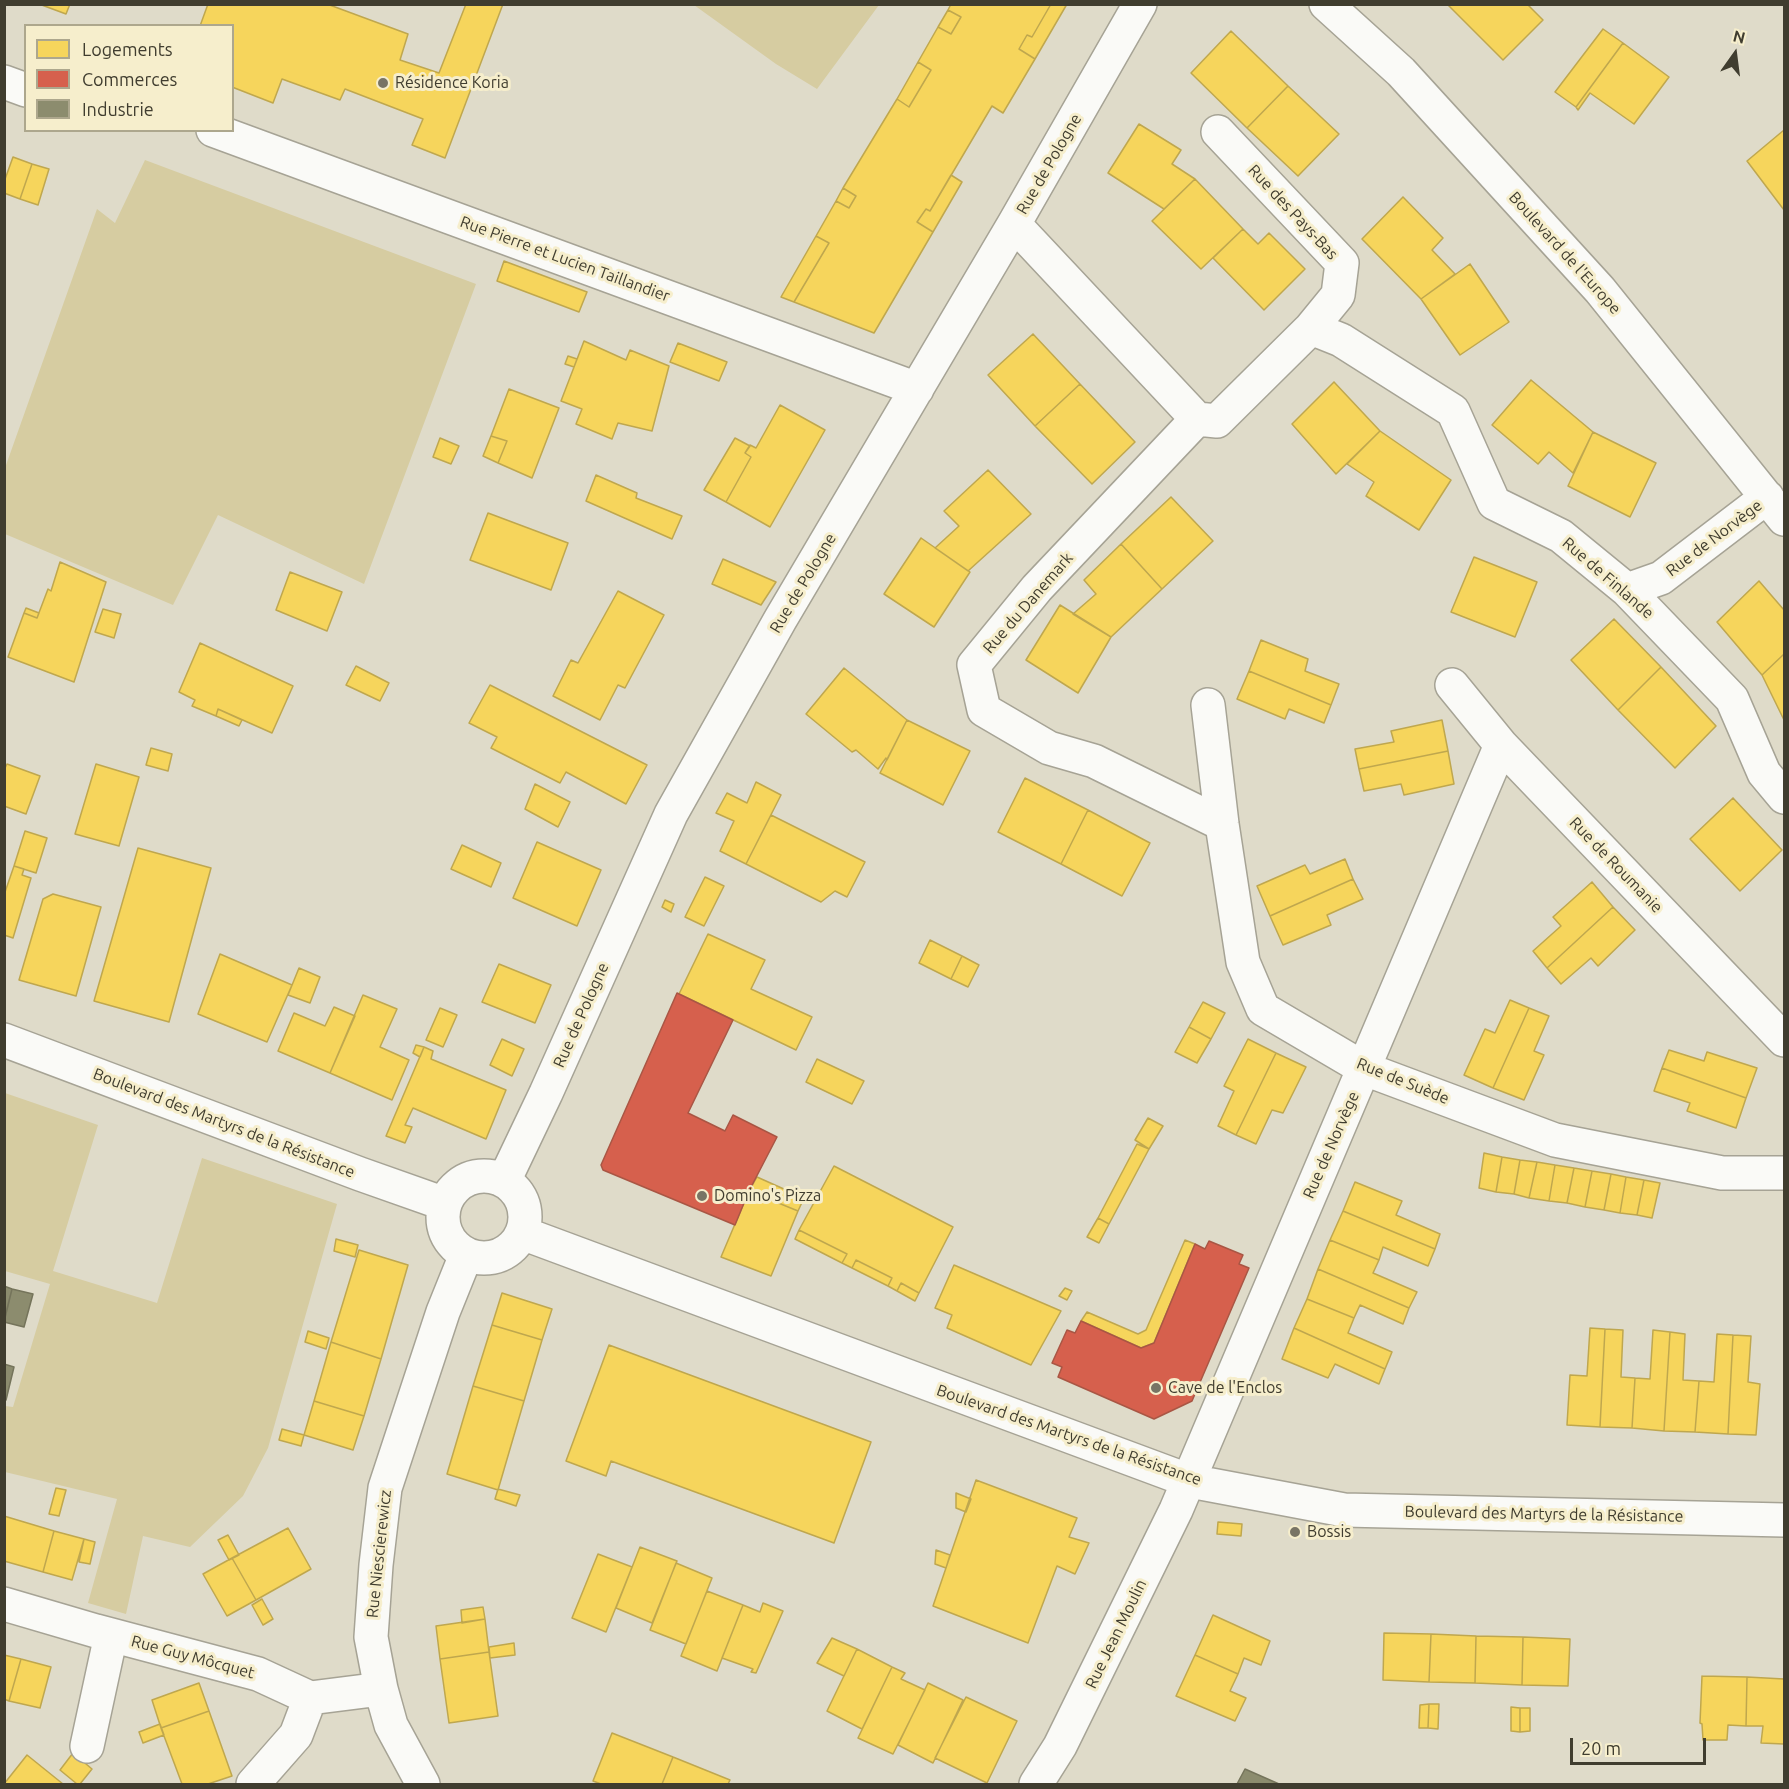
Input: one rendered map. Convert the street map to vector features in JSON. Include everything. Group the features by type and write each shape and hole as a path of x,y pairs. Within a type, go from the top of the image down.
{"street":[{"name":"Rue de Pologne","path":"504,1181 672,814 775,630 918,389 1140,4"},
{"name":"Boulevard de l'Europe","path":"1326,4 1401,72 1600,290 1776,508"},
{"path":"4,82 24,89"},
{"name":"Rue Pierre et Lucien Taillandier","path":"218,132 918,389"},
{"name":"Rue des Pays-Bas","path":"1218,132 1342,263 1338,295 1311,328"},
{"path":"1014,224 1207,420 1311,328"},
{"name":"Rue de Finlande","path":"1311,328 1341,340 1453,411 1494,503 1561,536 1627,590 1732,699 1764,773 1785,797"},
{"name":"Rue du Danemark","path":"1207,420 1037,588 974,665 984,710 1049,748 1094,761 1222,824"},
{"name":"Rue de Norvège","path":"1627,590 1661,578 1776,508"},
{"name":"Rue de Roumanie","path":"1452,686 1501,745 1785,1040"},
{"name":"Rue de Suède","path":"1208,705 1222,824 1243,962 1263,1010 1365,1069 1555,1140 1722,1173 1785,1173"},
{"name":"Rue de Norvège","path":"1190,1480 1337,1127 1365,1069 1501,745"},
{"name":"Boulevard des Martyrs de la Résistance","path":"4,1040 445,1204"},
{"path":"490,1176 504,1181 513,1188 524,1209 525,1221 522,1233 516,1244 506,1253 493,1258 466,1255 449,1239 444,1228 445,1204 462,1182 475,1177 490,1176"},
{"name":"Boulevard des Martyrs de la Résistance","path":"522,1233 1190,1480 1344,1510 1785,1520"},
{"name":"Rue Niescierewicz","path":"423,1785 391,1725 381,1689 371,1638 376,1565 385,1488 443,1312 466,1255"},
{"name":"Rue Jean Moulin","path":"1036,1785 1060,1746 1086,1695 1190,1480"},
{"name":"Rue Guy Môcquet","path":"4,1604 258,1674 310,1698"},
{"path":"87,1746 111,1635"},
{"path":"253,1785 296,1734 310,1698 381,1689"}],"shaded area":[{"path":"694,5 879,5 817,89 776,64"},
{"path":"145,160 476,284 364,584 218,515 173,605 5,534 5,468 97,209 115,223"},
{"path":"5,1093 98,1125 53,1271 157,1303 202,1158 337,1204 268,1448 243,1496 190,1547 143,1536 126,1614 88,1603 117,1499 5,1472 5,1406 13,1407 50,1284 5,1271"}],"building: Logements":[{"path":"39,4 70,4 66,14"},
{"name":"Résidence Koria","path":"208,4 327,4 408,34 400,60 439,73 466,4 503,4 445,158 412,145 423,119 345,89 340,100 282,79 273,103 234,88 234,24 201,24"},
{"path":"951,4 1051,4 1032,37 1027,35 1019,49 1035,59 1003,113 992,106 930,211 926,209 917,222 933,232 874,333 794,302 829,243 816,236 836,201 849,208 856,196 843,188 897,99 909,107 931,70 918,62 938,27 951,34 961,17 948,10"},
{"path":"1051,4 1067,4 1035,59 1019,49 1027,35 1032,37"},
{"path":"1447,4 1527,4 1543,20 1503,60"},
{"path":"948,10 961,17 951,34 938,27"},
{"path":"1603,29 1623,43 1576,107 1555,92"},
{"path":"1231,31 1288,86 1247,128 1191,73"},
{"path":"1623,43 1669,77 1634,124 1590,93 1578,110 1576,107"},
{"path":"918,62 931,70 909,107 897,99"},
{"path":"1288,86 1339,134 1298,176 1247,128"},
{"path":"1139,124 1181,150 1172,164 1195,179 1164,209 1108,173"},
{"path":"1784,130 1784,210 1747,161"},
{"path":"13,157 32,164 20,199 4,193 4,182"},
{"path":"32,164 49,169 38,205 20,199"},
{"path":"951,175 962,182 933,232 917,222 926,209 930,211"},
{"path":"1195,179 1243,229 1201,269 1152,221"},
{"path":"843,188 856,196 849,208 836,201"},
{"path":"1403,197 1443,238 1432,250 1455,274 1421,299 1362,239"},
{"path":"1243,229 1258,244 1269,233 1305,269 1264,310 1213,258"},
{"path":"816,236 829,243 794,302 781,297"},
{"path":"504,261 587,292 579,312 497,281"},
{"path":"1470,264 1509,322 1460,355 1421,299"},
{"path":"1033,334 1080,384 1035,426 988,375"},
{"path":"584,341 626,360 630,350 669,366 652,431 618,423 612,439 576,424 582,409 561,401"},
{"path":"678,343 727,362 719,381 670,362"},
{"path":"568,356 577,359 574,367 565,364"},
{"path":"1531,380 1593,432 1573,473 1549,452 1538,464 1492,425"},
{"path":"1334,382 1380,431 1336,474 1292,424"},
{"path":"1080,384 1135,442 1092,484 1035,426"},
{"path":"509,389 559,408 532,478 498,463 507,441 491,436"},
{"path":"780,405 825,430 770,527 726,502 751,457 745,453 750,445 756,448"},
{"path":"1380,431 1451,480 1419,530 1366,496 1374,482 1347,464"},
{"path":"1593,432 1656,463 1630,517 1568,486"},
{"path":"491,436 507,441 498,463 483,456"},
{"path":"440,438 459,446 451,464 433,457"},
{"path":"735,438 750,446 745,453 751,457 726,502 704,490"},
{"path":"988,470 1031,514 968,571 935,548 959,526 944,511"},
{"path":"596,475 637,493 636,498 682,516 672,539 586,501"},
{"path":"1171,497 1213,541 1162,589 1121,544"},
{"path":"488,513 568,543 551,590 470,560"},
{"path":"921,538 970,572 934,627 884,594"},
{"path":"1121,544 1162,589 1111,637 1073,614 1096,594 1084,580"},
{"path":"1474,557 1537,582 1515,637 1451,612"},
{"path":"723,559 776,582 761,605 712,584"},
{"path":"60,562 106,582 74,682 8,657 24,613 37,618 48,589 51,591"},
{"path":"290,572 342,592 327,631 276,610"},
{"path":"1759,581 1784,610 1784,654 1762,675 1717,622"},
{"path":"618,591 664,615 625,688 618,685 600,720 553,696 571,660 578,663"},
{"path":"1060,605 1111,637 1078,693 1026,660"},
{"path":"26,608 39,613 37,618 24,613"},
{"path":"103,609 121,614 114,638 95,632"},
{"path":"1614,619 1661,667 1618,710 1571,660"},
{"path":"1261,640 1308,659 1305,671 1339,684 1331,705 1249,671"},
{"path":"200,643 293,686 272,733 218,709 216,716 192,706 195,700 179,692"},
{"path":"1784,654 1784,720 1762,675"},
{"path":"356,666 389,683 380,701 346,685"},
{"path":"1661,667 1716,726 1675,768 1618,710"},
{"path":"844,668 907,720 887,760 886,758 878,769 856,750 852,752 806,714"},
{"path":"1249,671 1331,705 1324,723 1289,709 1285,719 1237,699"},
{"path":"490,685 647,765 626,804 566,772 560,783 491,748 497,737 469,723"},
{"path":"218,709 242,720 239,726 216,716"},
{"path":"907,720 970,751 943,805 880,773"},
{"path":"1442,720 1448,751 1359,769 1355,749 1394,742 1391,731"},
{"path":"151,748 172,754 168,771 146,765"},
{"path":"1448,751 1454,784 1404,795 1401,784 1364,791 1359,769"},
{"path":"7,764 40,776 26,814 4,806 4,770"},
{"path":"96,764 139,777 119,846 75,834"},
{"path":"1025,778 1088,810 1061,864 998,832"},
{"path":"756,782 781,795 746,864 720,851 734,821 716,813 727,793 747,803"},
{"path":"535,784 570,802 558,827 525,809"},
{"path":"1733,798 1782,850 1740,891 1690,839"},
{"path":"1088,810 1150,843 1122,896 1061,864"},
{"path":"771,815 865,862 847,897 835,891 821,902 746,864"},
{"path":"25,831 47,838 36,873 14,866"},
{"path":"537,842 601,870 577,926 513,898"},
{"path":"462,845 501,863 491,887 451,869"},
{"path":"138,848 211,868 169,1022 94,1001"},
{"path":"1345,859 1353,879 1270,916 1257,886 1305,865 1310,874"},
{"path":"14,866 24,869 22,875 31,878 13,938 4,935 4,895"},
{"path":"705,877 724,886 704,926 685,917"},
{"path":"1353,879 1363,899 1327,915 1331,925 1283,945 1270,916"},
{"path":"1592,882 1613,907 1547,968 1533,951 1561,926 1553,917"},
{"path":"53,894 101,907 76,996 19,980 43,899"},
{"path":"665,900 674,904 671,912 662,907"},
{"path":"1613,907 1635,930 1598,966 1591,958 1561,984 1547,968"},
{"path":"708,934 765,960 751,989 812,1017 796,1050 679,994"},
{"path":"930,940 962,956 951,979 919,963"},
{"path":"220,954 292,985 267,1042 198,1014"},
{"path":"962,956 979,965 968,987 951,979"},
{"path":"499,964 551,985 535,1023 482,1002"},
{"path":"299,968 320,977 310,1003 288,995"},
{"path":"363,995 397,1009 380,1047 409,1060 392,1100 330,1073"},
{"path":"1510,1000 1529,1008 1493,1088 1464,1075 1485,1029 1495,1033"},
{"path":"1203,1002 1225,1013 1211,1039 1189,1027"},
{"path":"334,1007 355,1016 330,1073 278,1051 294,1013 325,1026"},
{"path":"440,1008 457,1015 443,1047 426,1040"},
{"path":"1529,1008 1549,1016 1534,1051 1544,1055 1524,1100 1493,1088"},
{"path":"1189,1027 1211,1039 1197,1063 1175,1052"},
{"path":"502,1039 524,1049 512,1076 490,1065"},
{"path":"1248,1039 1276,1053 1236,1135 1218,1126 1234,1091 1224,1086"},
{"path":"416,1045 424,1047 420,1057 413,1053"},
{"path":"424,1047 433,1051 431,1059 506,1090 486,1139 413,1108 405,1125 412,1127 405,1143 386,1136"},
{"path":"1669,1050 1704,1061 1707,1052 1757,1068 1746,1098 1662,1068"},
{"path":"1276,1053 1306,1067 1283,1113 1272,1110 1256,1144 1236,1135"},
{"path":"817,1059 864,1081 852,1104 806,1082"},
{"path":"1662,1068 1746,1098 1736,1128 1687,1111 1690,1103 1654,1091"},
{"path":"1148,1118 1163,1126 1149,1149 1135,1140"},
{"path":"1137,1144 1149,1149 1109,1224 1098,1218"},
{"path":"1484,1153 1502,1157 1496,1192 1479,1188"},
{"path":"1502,1157 1520,1160 1514,1194 1496,1192"},
{"path":"1520,1160 1537,1162 1529,1198 1514,1194"},
{"path":"1537,1162 1555,1165 1549,1201 1529,1198"},
{"path":"1555,1165 1574,1168 1567,1203 1549,1201"},
{"path":"834,1166 953,1227 919,1293 901,1283 897,1291 888,1286 892,1278 856,1260 852,1268 842,1263 847,1254 799,1230"},
{"path":"1574,1168 1592,1171 1585,1207 1567,1203"},
{"path":"1592,1171 1611,1174 1604,1210 1585,1207"},
{"path":"1611,1174 1626,1177 1620,1213 1604,1210"},
{"path":"757,1177 804,1198 798,1211 749,1191"},
{"path":"1626,1177 1644,1180 1637,1215 1620,1213"},
{"path":"1644,1180 1660,1183 1652,1218 1637,1215"},
{"path":"1355,1182 1402,1201 1396,1215 1440,1234 1435,1249 1343,1211"},
{"path":"749,1191 798,1211 771,1276 721,1257"},
{"path":"1343,1211 1435,1249 1428,1266 1383,1247 1379,1260 1330,1240"},
{"path":"1098,1218 1109,1224 1099,1243 1087,1237"},
{"path":"799,1230 847,1254 842,1263 795,1239"},
{"path":"336,1239 358,1245 355,1257 334,1251"},
{"path":"1185,1240 1195,1244 1154,1343 1141,1348 1081,1321 1087,1312 1138,1334 1146,1330"},
{"path":"1330,1240 1379,1260 1373,1273 1417,1292 1409,1308 1318,1269"},
{"path":"359,1250 408,1265 381,1359 331,1342"},
{"path":"856,1260 892,1278 888,1286 852,1268"},
{"path":"954,1265 1061,1311 1031,1365 947,1328 952,1315 935,1308"},
{"path":"1318,1269 1409,1308 1403,1324 1360,1305 1354,1318 1307,1299"},
{"path":"901,1283 919,1293 915,1301 897,1291"},
{"path":"1065,1288 1072,1291 1067,1300 1059,1296"},
{"path":"502,1293 552,1309 542,1340 492,1325"},
{"path":"1307,1299 1354,1318 1348,1333 1392,1352 1385,1369 1294,1328"},
{"path":"492,1325 542,1340 524,1401 473,1386"},
{"path":"1294,1328 1385,1369 1379,1384 1335,1364 1328,1378 1282,1359"},
{"path":"1590,1328 1605,1329 1600,1427 1567,1425 1570,1375 1587,1376"},
{"path":"1605,1329 1623,1330 1621,1377 1635,1378 1632,1428 1600,1427"},
{"path":"1653,1330 1670,1332 1664,1431 1632,1428 1635,1378 1650,1379"},
{"path":"308,1331 329,1338 326,1349 305,1342"},
{"path":"1670,1332 1685,1334 1683,1380 1699,1381 1695,1432 1664,1431"},
{"path":"1717,1334 1733,1335 1728,1434 1695,1432 1699,1381 1714,1382"},
{"path":"1733,1335 1751,1336 1748,1382 1760,1384 1756,1435 1728,1434"},
{"path":"331,1342 381,1359 364,1416 314,1401"},
{"path":"609,1345 871,1442 834,1543 611,1461 606,1476 566,1461"},
{"path":"473,1386 524,1401 498,1490 447,1474"},
{"path":"314,1401 364,1416 353,1450 304,1435"},
{"path":"282,1429 304,1435 301,1446 279,1440"},
{"path":"976,1480 1077,1518 1069,1537 1089,1543 1075,1574 1057,1566 1028,1643 933,1606"},
{"path":"56,1488 66,1490 59,1516 49,1514"},
{"path":"498,1489 520,1495 516,1506 495,1499"},
{"path":"956,1493 971,1499 966,1512 956,1508"},
{"path":"4,1516 54,1531 43,1572 4,1561"},
{"path":"1218,1522 1242,1524 1241,1536 1217,1534"},
{"path":"288,1528 311,1569 256,1600 232,1558"},
{"path":"54,1531 84,1539 72,1580 43,1572"},
{"path":"228,1535 239,1555 229,1560 218,1540"},
{"path":"84,1539 95,1542 90,1564 79,1562"},
{"path":"640,1547 677,1561 652,1623 616,1608"},
{"path":"936,1550 950,1555 946,1568 935,1564"},
{"path":"598,1554 632,1567 606,1632 572,1618"},
{"path":"232,1558 256,1600 227,1616 203,1574"},
{"path":"676,1563 712,1578 686,1644 650,1630"},
{"path":"707,1591 743,1605 717,1671 681,1656"},
{"path":"262,1599 273,1619 263,1625 252,1605"},
{"path":"763,1603 783,1611 756,1673 751,1672 753,1669 722,1658 743,1605 760,1612"},
{"path":"483,1607 485,1619 462,1623 461,1610"},
{"path":"1213,1615 1270,1641 1261,1665 1244,1658 1238,1674 1195,1655"},
{"path":"485,1619 489,1652 440,1659 436,1626"},
{"path":"1384,1633 1431,1634 1429,1682 1383,1680"},
{"path":"1431,1634 1476,1636 1475,1683 1429,1682"},
{"path":"1476,1636 1523,1637 1522,1685 1475,1683"},
{"path":"1523,1637 1570,1639 1568,1686 1522,1685"},
{"path":"832,1638 857,1649 844,1676 817,1663"},
{"path":"514,1643 515,1655 490,1658 489,1647"},
{"path":"857,1649 892,1667 862,1729 827,1711"},
{"path":"489,1652 498,1716 449,1723 440,1659"},
{"path":"4,1655 21,1659 9,1701 4,1699"},
{"path":"1195,1655 1238,1674 1230,1691 1246,1698 1235,1721 1176,1696"},
{"path":"21,1659 51,1667 40,1708 9,1701"},
{"path":"892,1667 905,1673 901,1679 925,1690 893,1754 858,1738"},
{"path":"1702,1676 1747,1677 1746,1726 1728,1725 1727,1740 1703,1740 1700,1723"},
{"path":"1747,1677 1784,1679 1784,1744 1761,1743 1763,1726 1746,1726"},
{"path":"199,1683 209,1711 161,1728 152,1700"},
{"path":"928,1683 963,1700 933,1763 898,1745"},
{"path":"966,1697 1017,1721 987,1783 935,1758"},
{"path":"1429,1704 1428,1728 1419,1728 1420,1705"},
{"path":"1429,1704 1439,1704 1438,1729 1428,1728"},
{"path":"1511,1707 1520,1708 1520,1732 1511,1731"},
{"path":"1520,1708 1530,1708 1530,1731 1520,1732"},
{"path":"209,1711 232,1776 208,1784 182,1784 161,1728"},
{"path":"160,1724 164,1735 143,1743 139,1732"},
{"path":"612,1733 673,1757 662,1784 601,1784 593,1781"},
{"path":"73,1753 92,1769 80,1784 60,1770"},
{"path":"27,1755 63,1784 4,1784"},
{"path":"673,1757 730,1780 728,1784 662,1784"}],"building: Commerces":[{"path":"677,993 733,1020 688,1113 725,1131 733,1115 777,1137 749,1191 735,1225 603,1170 601,1165"},
{"path":"1209,1241 1243,1255 1239,1264 1249,1268 1192,1401 1154,1419 1058,1377 1062,1367 1052,1363 1067,1330 1075,1333 1081,1321 1141,1348 1154,1343 1195,1244 1205,1249"}],"building: Industrie":[{"path":"4,1286 12,1289 4,1321"},
{"path":"12,1289 33,1294 24,1327 4,1322"},
{"path":"4,1364 14,1367 6,1400 4,1399"},
{"path":"1245,1769 1279,1784 1237,1784"}],"place":[{"name":"Résidence Koria","path":"383,83"},
{"name":"Domino's Pizza","path":"702,1196"},
{"name":"Cave de l'Enclos","path":"1156,1388"},
{"name":"Bossis","path":"1295,1532"}]}
